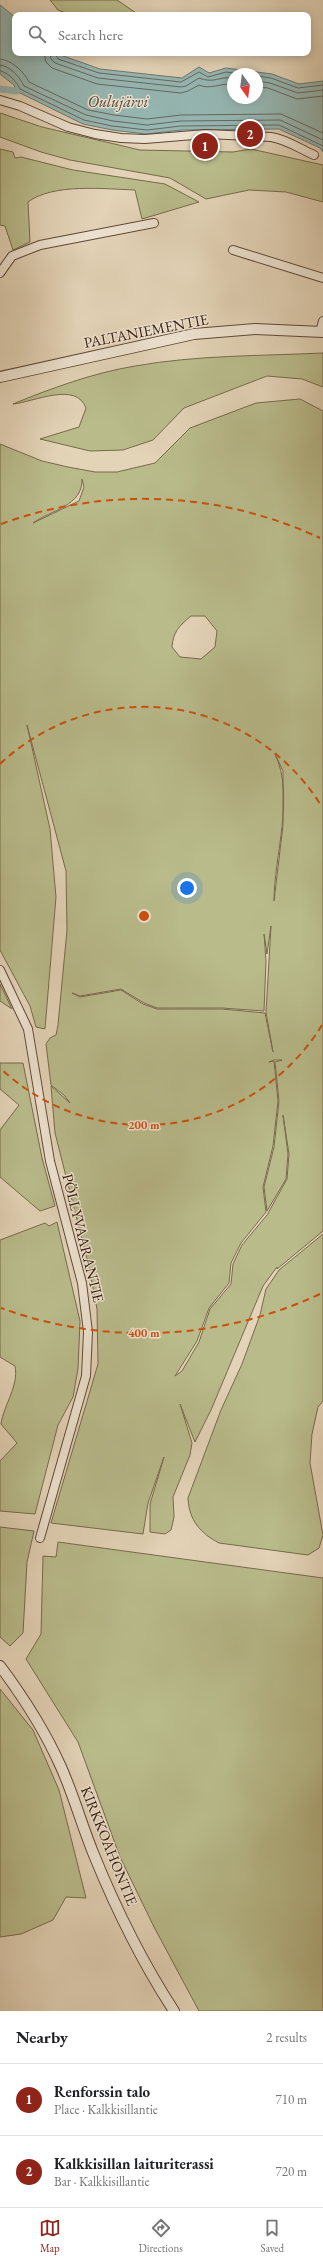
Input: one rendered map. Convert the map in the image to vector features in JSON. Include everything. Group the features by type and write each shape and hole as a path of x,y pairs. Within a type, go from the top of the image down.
{"street":[{"path":"0,100 20,106 68,127 95,134 145,140 206,134 271,138 280,139 295,148 314,155"},
{"path":"0,273 12,256 40,245 154,223"},
{"path":"233,250 323,278"},
{"path":"322,332 323,321"},
{"name":"PALTANIEMENTIE","path":"0,377 194,334 255,330 322,332"},
{"name":"PÖLLYVAARANTIE","path":"0,970 28,1028 50,1161 82,1283 89,1342 86,1376 40,1538"},
{"name":"KIRKKOAHONTIE","path":"0,1666 19,1691 37,1720 60,1765 94,1855 120,1913 156,1983 174,2011"}],"green space":[{"path":"50,0 117,0 135,12 63,12 58,10"},
{"path":"0,113 42,127 140,150 233,152 251,149 323,165 323,202 286,192 249,190 206,199 170,178 70,160 41,152 0,137"},
{"path":"0,149 13,152 15,158 21,157 73,170 165,184 199,202 142,219 135,190 80,188 51,192 28,202 30,242 13,250 5,226 0,225"},
{"path":"323,353 323,387 302,379 267,376 184,408 153,440 123,450 90,451 40,439 79,427 86,408 81,400 73,396 64,394 54,395 13,404 43,392 104,373 158,362 205,358"},
{"path":"300,399 323,411 323,1231 277,1269 277,1267 263,1286 211,1410 195,1442 180,1404 192,1443 190,1455 173,1497 174,1517 171,1530 165,1534 150,1532 150,1504 164,1457 148,1503 143,1534 51,1523 98,1364 97,1309 89,1267 55,1133 51,1086 70,1103 64,1095 51,1085 46,1044 50,1038 56,1035 58,1025 67,930 66,871 27,725 50,829 56,897 45,1029 36,1027 30,1006 0,950 0,444 42,461 95,472 117,472 155,463 190,428 256,403","holes":["82,479 84,487 79,501 33,523 72,501 81,488","191,616 205,616 217,631 215,647 201,659 180,657 172,647 175,633","275,754 283,771 283,786 281,770","283,813 283,825 274,901 275,884","271,926 266,1012 273,1052 265,1013 222,1009 157,1009 143,1004 121,990 80,997 72,993 80,996 121,989 144,1003 157,1008 222,1008 264,1011 266,961 264,934 267,954","274,1060 282,1060 275,1062 279,1101 274,1147 264,1187 267,1211 286,1179 288,1154 283,1115 289,1154 287,1179 267,1215 242,1245 233,1264 231,1284 210,1309 199,1342 182,1371 175,1376 197,1341 209,1308 229,1283 231,1263 241,1243 266,1212 263,1187 273,1146 278,1101 274,1061 269,1062"]},
{"path":"0,984 12,1009 0,1001"},
{"path":"0,1063 23,1063 42,1158 55,1206 40,1211 0,1177 0,1130 19,1105 0,1089"},
{"path":"57,1222 80,1321 78,1369 73,1397 58,1425 35,1514 0,1511 0,1461 17,1443 1,1424 13,1388 16,1373 15,1366 0,1357 0,1240 45,1223 49,1226"},
{"path":"323,1234 323,1401 318,1407 312,1434 310,1463 323,1535 319,1548 308,1555 219,1543 206,1535 197,1525 191,1513 188,1498 221,1410 242,1364 260,1315 266,1289 279,1270"},
{"path":"0,1527 34,1531 27,1562 23,1633 10,1646 0,1637"},
{"path":"58,1542 323,1578 323,2011 199,2011 154,1927 120,1857 78,1742 26,1659 41,1634 43,1556 56,1557"},
{"path":"0,1689 33,1730 59,1790 86,1898 66,1897 53,1920 21,1934 0,1937"}],"water":[{"name":"Oulujärvi","path":"0,5 12,15 12,56 63,56 100,69 182,78 199,67 209,73 227,68 227,104 263,104 263,73 272,74 299,84 323,81 323,152 320,148 279,129 182,130 146,134 112,130 83,124 16,91 14,85 0,74"}],"waterway":[{"path":"0,89 16,91"}],"place":[{"name":"Kalkkisillan laituriterassi","path":"250,134"},
{"name":"Renforssin talo","path":"205,146"}]}
